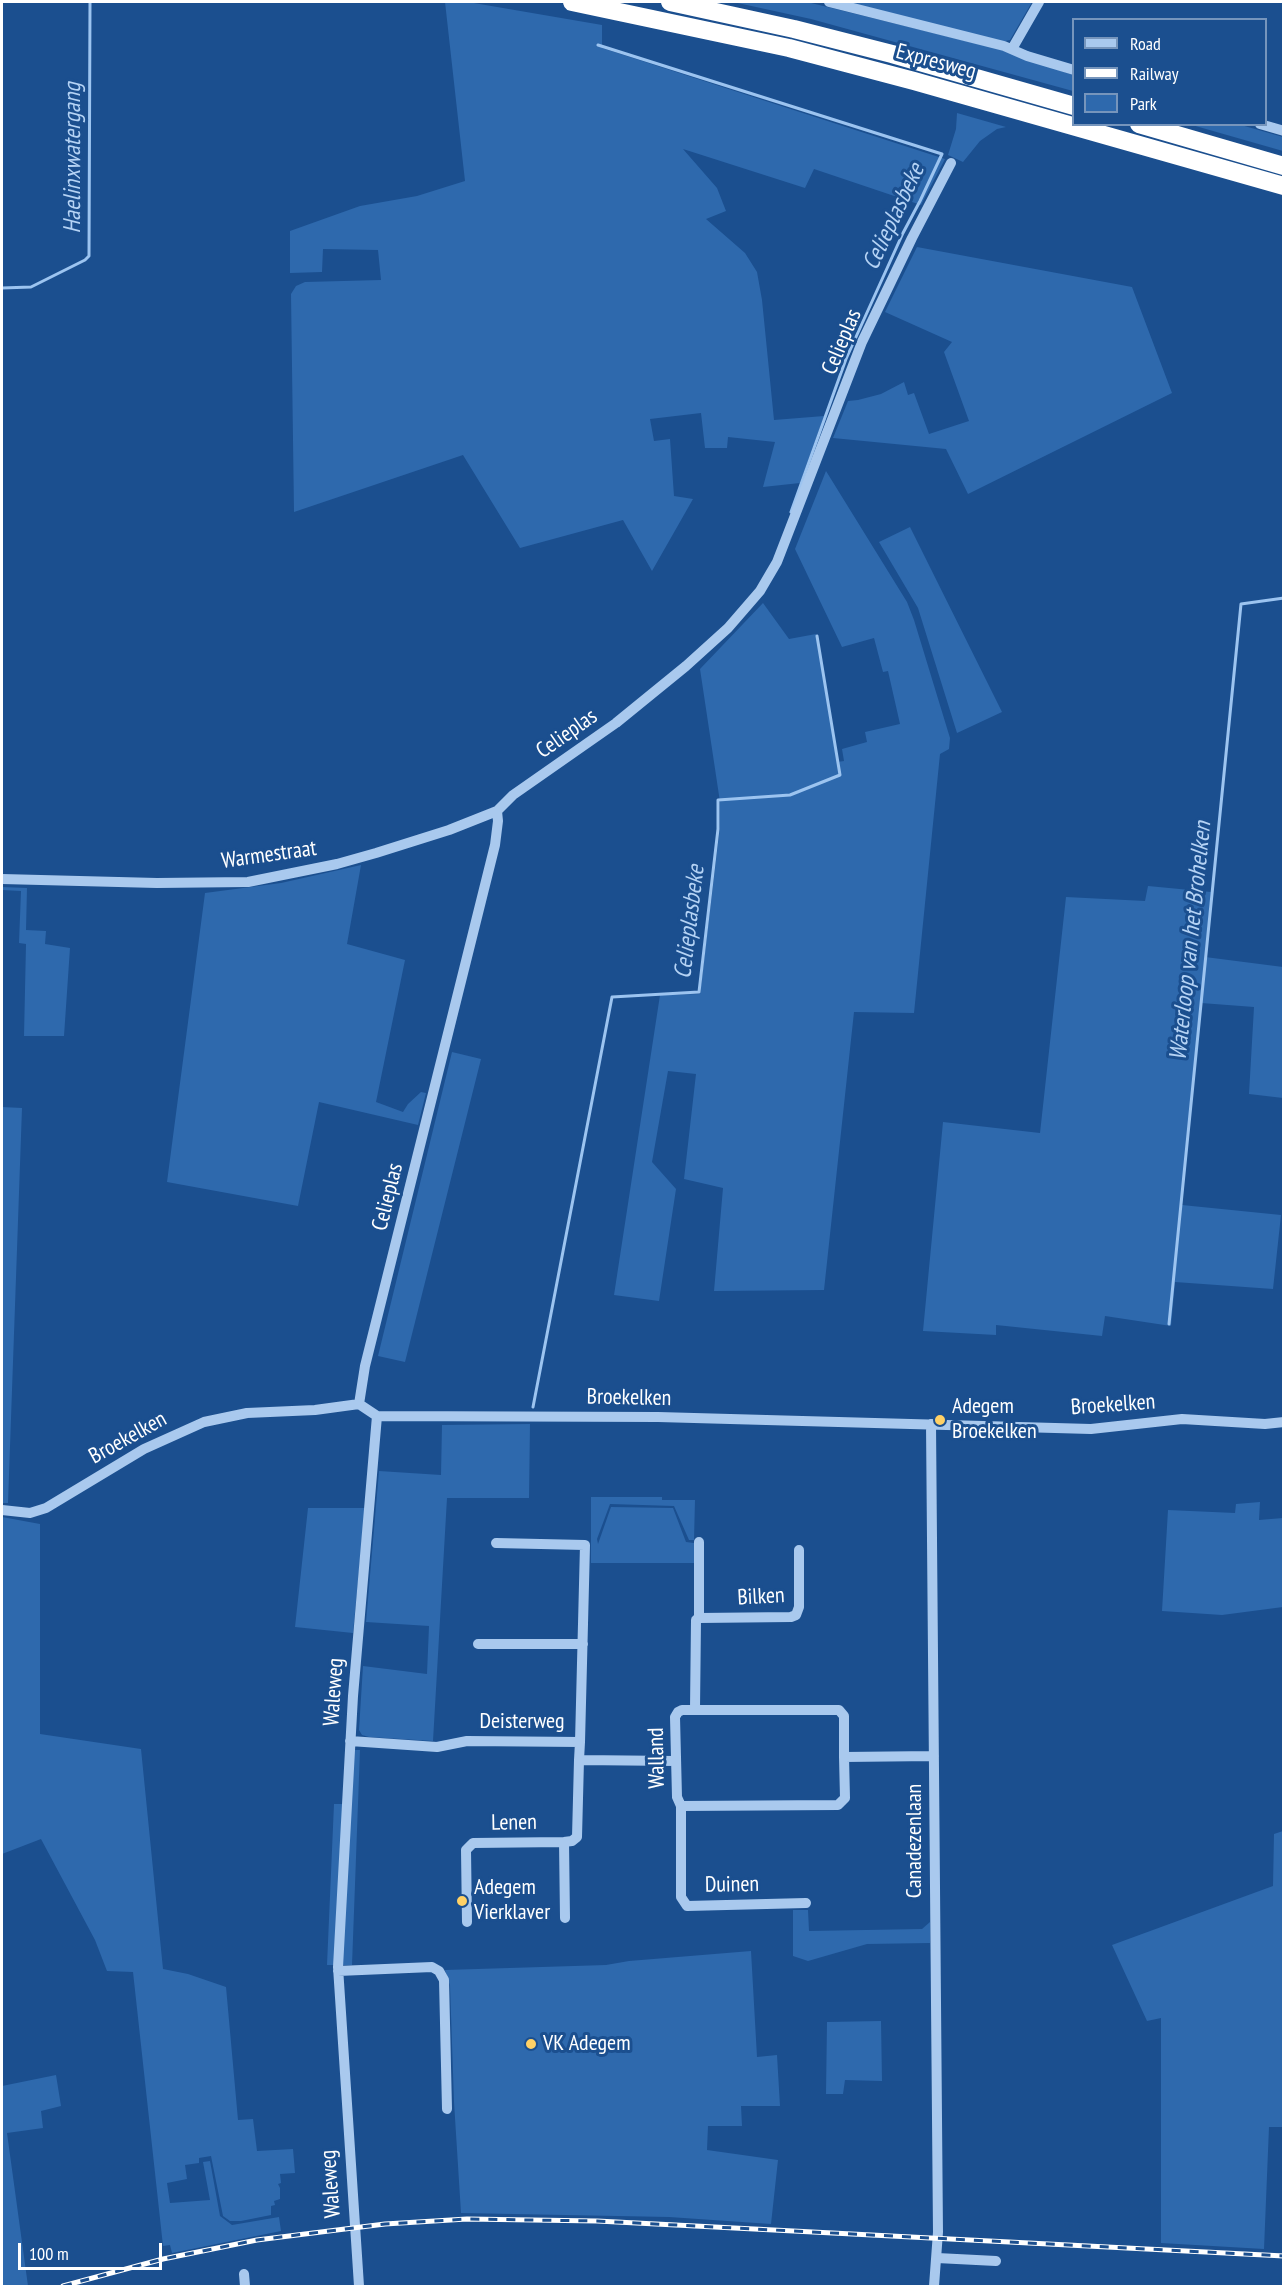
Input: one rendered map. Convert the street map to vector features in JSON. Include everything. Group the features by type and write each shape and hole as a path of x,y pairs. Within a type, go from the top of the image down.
{"highway":[{"name":"Expresweg","path":"572,2 789,48 1072,126"},
{"name":"Expresweg","path":"670,2 794,29 892,54 1072,105"},
{"name":"Expresweg","path":"1073,126 1284,186"},
{"path":"1146,126 1284,166"}],"street":[{"path":"830,2 1012,49 1072,69"},
{"path":"1012,49 1039,2"},
{"path":"1267,126 1284,131"},
{"name":"Celieplas","path":"359,1404 365,1366 495,845 497,811 513,795 616,723 686,666 728,628 760,591 777,562 862,342 951,163"},
{"name":"Warmestraat","path":"2,879 157,883 248,882 337,864 376,853 448,830 497,811"},
{"path":"359,1404 377,1416"},
{"name":"Broekelken","path":"2,1510 30,1513 46,1508 144,1449 204,1422 247,1413 315,1410 359,1404"},
{"name":"Broekelken","path":"377,1416 658,1418 1091,1429 1182,1419 1266,1424 1284,1422"},
{"name":"Waleweg","path":"359,2286 338,1971 350,1741 377,1416"},
{"name":"Canadezenlaan","path":"931,1424 937,2258 934,2286"},
{"path":"694,1709 694,1624 699,1618 699,1542"},
{"path":"496,1544 585,1545 580,1742"},
{"name":"Bilken","path":"699,1618 791,1617 796,1615 799,1607 799,1550"},
{"path":"478,1644 583,1644"},
{"name":"Walland","path":"694,1709 839,1710 844,1716 844,1757 845,1798 838,1805 681,1806 677,1797 675,1717 682,1710 694,1709"},
{"name":"Deisterweg","path":"350,1741 437,1747 467,1741 580,1742 579,1760 675,1761"},
{"path":"844,1757 934,1756"},
{"name":"Lenen","path":"467,1922 466,1850 473,1843 572,1841 577,1836 579,1760"},
{"name":"Duinen","path":"681,1806 681,1897 687,1906 806,1903"},
{"name":"Lenen","path":"564,1842 565,1918"},
{"path":"338,1971 432,1967 440,1971 444,1980 447,2109"},
{"path":"937,2258 996,2261"},
{"path":"244,2274 245,2286"}],"green space":[{"path":"445,2 468,2 602,25 602,48 945,159 921,205 814,169 805,188 683,149 717,188 726,211 706,219 745,253 757,272 774,420 824,416 800,483 763,487 775,442 728,437 727,448 705,448 701,413 650,419 654,441 670,439 674,496 693,499 652,571 623,520 520,548 463,455 294,512 291,294 296,286 305,282 381,280 378,250 323,249 322,272 290,273 290,231 360,206 417,196 465,181"},
{"path":"733,2 807,2 999,49 1072,75 1072,91 811,19"},
{"path":"845,2 1032,2 1010,40 1001,42"},
{"path":"957,113 1006,127 997,129 980,141 963,162 948,155 956,129"},
{"path":"1196,126 1244,126 1283,137 1283,151"},
{"path":"917,247 1132,287 1172,393 968,494 946,449 833,438 848,401 881,394 904,382 908,395 914,393 929,434 969,421 944,352 952,342 885,312"},
{"path":"826,471 907,602 950,738 949,749 940,754 914,1013 854,1012 824,1290 714,1291 723,1188 684,1179 696,1074 668,1071 652,1162 676,1189 659,1301 614,1295 660,995 700,994 720,827 720,802 700,669 763,603 789,639 816,634 837,762 844,761 842,749 867,742 865,732 900,724 888,671 883,672 874,638 842,647 795,549"},
{"path":"910,527 1002,712 957,733 918,608 879,542"},
{"path":"361,865 347,944 405,960 376,1102 403,1112 421,1092 426,1093 418,1125 319,1102 298,1206 167,1182 205,893 281,883"},
{"path":"1148,886 1211,892 1205,957 1283,967 1283,1098 1249,1094 1254,1007 1201,1003 1182,1205 1281,1215 1273,1289 1175,1282 1171,1326 1105,1316 1102,1336 996,1325 996,1335 923,1331 943,1122 1040,1133 1066,897 1145,901"},
{"path":"2,887 27,888 26,930 46,931 45,944 70,948 64,1036 24,1036 26,944 19,943 21,891 2,890"},
{"path":"452,1052 481,1059 405,1362 378,1356"},
{"path":"2,1107 22,1108 8,1503 2,1503"},
{"path":"530,1424 529,1498 447,1498 433,1741 362,1735 359,1730 363,1666 427,1674 429,1626 366,1622 379,1471 441,1475 442,1425"},
{"path":"591,1497 662,1497 662,1500 695,1500 694,1540 689,1540 674,1506 610,1504 597,1539 598,1544 611,1507 673,1508 686,1542 694,1543 694,1563 591,1563"},
{"path":"1260,1502 1259,1520 1283,1518 1283,1607 1222,1615 1162,1611 1168,1510 1235,1513 1236,1504"},
{"path":"308,1508 365,1508 353,1633 295,1627"},
{"path":"2,1517 40,1524 40,1734 141,1749 163,1969 188,1974 226,1987 238,2120 253,2119 257,2151 293,2149 295,2173 280,2174 281,2183 278,2184 280,2199 274,2201 275,2205 271,2206 271,2215 241,2221 230,2221 223,2216 211,2156 199,2158 199,2163 185,2165 187,2179 167,2183 170,2203 210,2200 203,2162 210,2161 220,2216 232,2225 279,2217 281,2231 172,2253 170,2245 163,2246 133,1972 107,1971 95,1940 41,1839 2,1854"},
{"path":"354,1750 360,1750 352,1965 327,1965 334,1804 350,1804"},
{"path":"1283,1831 1284,2127 1269,2127 1264,2249 1161,2243 1161,2018 1147,2021 1112,1945 1273,1886 1274,1834"},
{"path":"793,1910 808,1910 809,1931 922,1929 930,1922 930,1943 867,1944 808,1961 793,1956"},
{"path":"751,1951 757,2057 777,2055 780,2106 741,2106 742,2126 708,2126 707,2150 778,2160 771,2224 669,2217 461,2213 450,1985 445,1970 606,1965"},
{"path":"881,2021 882,2081 845,2080 843,2094 826,2094 827,2022"},
{"path":"56,2075 61,2106 41,2111 43,2128 7,2133 28,2286 2,2286 2,2086"}],"waterway":[{"name":"Haelinxwatergang","path":"2,288 31,287 89,256 90,2"},
{"name":"Celieplasbeke","path":"598,45 942,154 903,233 846,359 791,512"},
{"name":"Waterloop van het Brohelken","path":"1169,1324 1241,604 1284,598"},
{"name":"Celieplasbeke","path":"533,1407 612,997 699,992 718,829 718,800 790,795 840,775 817,636"}],"railway":[{"path":"63,2286 163,2259 257,2240 385,2224 467,2219 597,2221 1284,2256"}],"place":[{"name":"Adegem Broekelken","path":"940,1420"},
{"name":"Adegem Vierklaver","path":"462,1901"},
{"name":"VK Adegem","path":"531,2044"}]}
